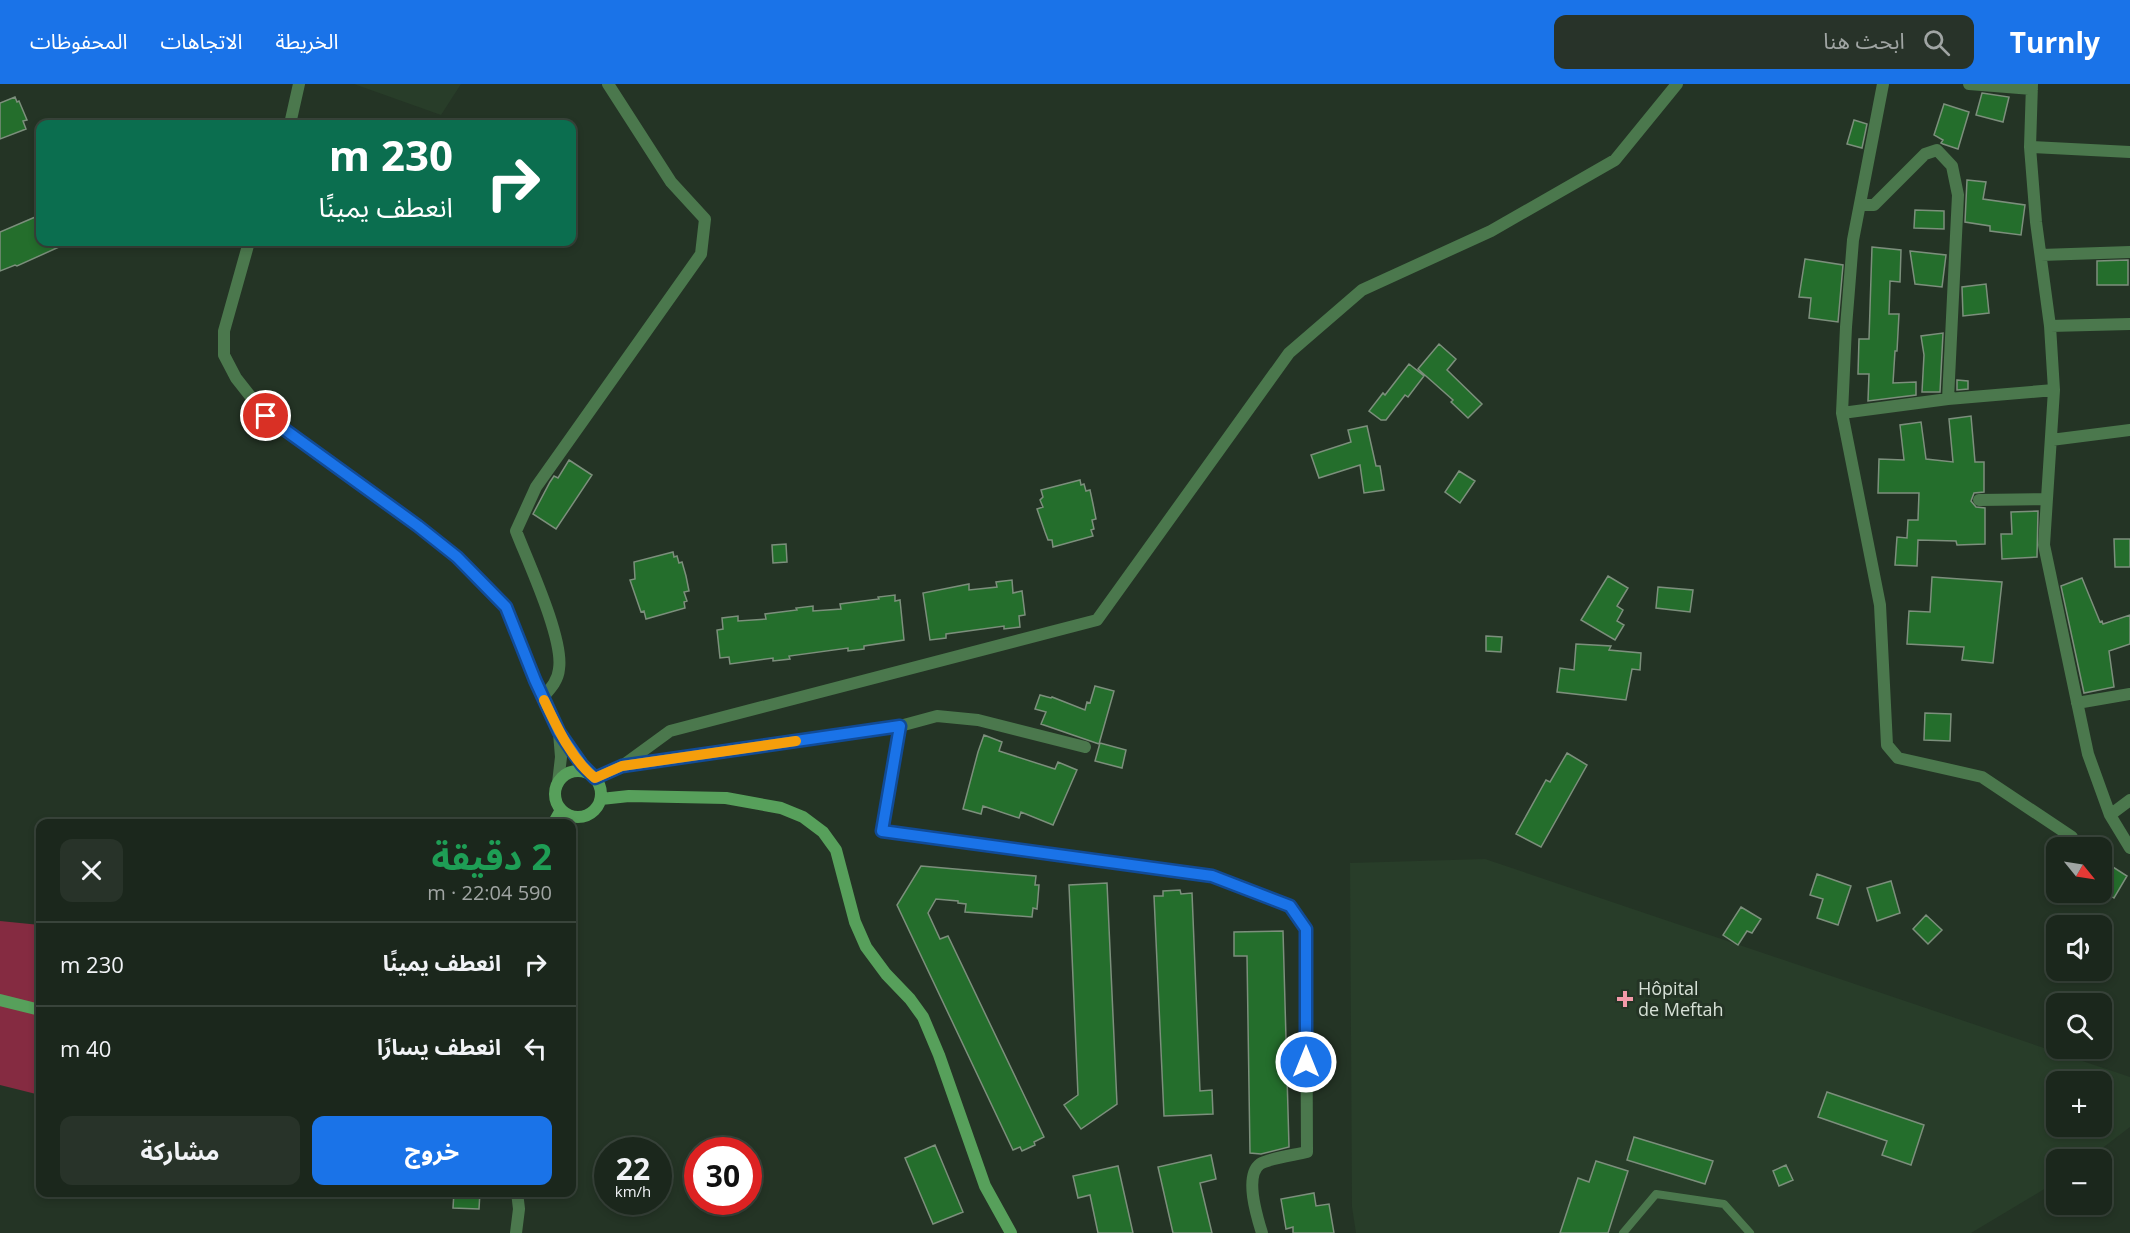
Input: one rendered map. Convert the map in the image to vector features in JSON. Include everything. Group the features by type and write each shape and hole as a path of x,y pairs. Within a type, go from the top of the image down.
{"main road":[{"path":"576,771 593,777 601,791 601,799 594,811 588,815 574,817 561,810 555,797 558,783 563,777 576,771"},
{"path":"601,799 639,796 726,798 781,808 803,817 823,832 836,850 855,922 866,947 923,1017 939,1055 985,1186 1011,1233"},
{"path":"556,819 561,810"},
{"path":"0,1000 36,1009"}],"street":[{"path":"291,120 299,84"},
{"path":"543,697 555,682 560,660 551,623 516,531 536,487 701,254 705,219 671,182 608,84"},
{"path":"622,766 670,731 1097,620 1289,353 1362,290 1491,231 1615,160 1677,84"},
{"path":"1883,84 1851,262 1842,413 1880,606 1887,745 1898,758 1982,777 2072,837"},
{"path":"1969,84 2032,86 2030,147 2036,222 2050,326 2054,390 2043,545 2088,754 2110,814 2130,848"},
{"path":"2030,147 2130,152"},
{"path":"1860,205 1874,205 1925,154 1937,150 1952,166 1958,195 1948,399"},
{"path":"248,246 224,331 224,355 236,378 266,416 457,557 506,607 559,732 593,777 622,766 900,726 937,716 978,720 1085,747"},
{"path":"2041,255 2130,252"},
{"path":"2050,326 2130,324"},
{"path":"1842,413 1948,399 2054,390"},
{"path":"2051,440 2130,430"},
{"path":"1979,500 2047,499"},
{"path":"2077,703 2130,694"},
{"path":"900,726 882,831 1212,876 1290,906 1306,929 1307,1152 1261,1163 1256,1170 1251,1195 1262,1233"},
{"path":"558,783 561,758 559,732"},
{"path":"2110,814 2130,800"},
{"path":"516,1233 519,1209 518,1197"}],"lane":[{"path":"1623,1233 1656,1194 1724,1204 1750,1233"}],"shaded area":[{"path":"354,84 461,84 441,115"},
{"name":"Hôpital de Meftah","path":"1485,859 2046,1049 2046,1059 2077,1059 2130,1077 2130,1127 2101,1149 2046,1149 2046,1188 1971,1233 1356,1233 1352,1207 1350,863"},
{"path":"0,921 36,925 36,1094 0,1085"}],"building":[{"path":"1982,93 2009,97 2003,122 1976,115"},
{"path":"15,97 27,120 23,121 26,129 0,139 0,103"},
{"path":"1944,104 1969,112 1958,149 1941,143 1943,140 1934,135"},
{"path":"1854,120 1867,124 1862,148 1847,144"},
{"path":"1967,180 1986,182 1983,199 2025,205 2021,235 1990,231 1990,226 1965,222"},
{"path":"1915,210 1944,211 1944,229 1914,228"},
{"path":"36,217 36,246 61,246 17,266 0,271 0,232"},
{"path":"1872,247 1901,250 1900,282 1890,281 1889,314 1899,314 1893,383 1916,382 1916,395 1868,401 1869,374 1858,374 1859,339 1869,339"},
{"path":"1910,251 1946,255 1942,287 1915,284"},
{"path":"1805,259 1843,265 1838,322 1809,318 1811,298 1799,297"},
{"path":"2128,260 2128,285 2097,285 2097,261"},
{"path":"1986,284 1989,313 1963,316 1962,287"},
{"path":"1943,333 1940,392 1922,392 1924,355 1921,336"},
{"path":"1439,344 1456,359 1447,370 1482,404 1468,418 1451,402 1453,400 1418,369"},
{"path":"1409,364 1424,376 1408,397 1405,395 1386,420 1381,420 1369,411 1383,393 1385,395"},
{"path":"1957,380 1968,381 1968,389 1957,390"},
{"path":"1971,416 1975,462 1984,462 1984,492 1974,493 1971,501 1976,507 1985,508 1985,544 1957,545 1956,541 1918,540 1917,566 1895,565 1897,537 1907,538 1908,520 1918,520 1919,493 1878,493 1879,459 1904,460 1900,425 1921,422 1926,459 1953,462 1949,419"},
{"path":"1367,426 1376,466 1380,466 1384,490 1364,493 1360,465 1319,478 1311,455 1351,442 1348,430"},
{"path":"569,460 592,475 556,529 533,514 554,476 558,478"},
{"path":"1459,471 1475,481 1460,503 1445,492"},
{"path":"1080,480 1086,491 1090,490 1096,519 1092,520 1093,536 1053,547 1052,540 1048,540 1037,509 1043,507 1040,500 1043,497 1041,490"},
{"path":"2038,511 2037,557 2002,559 2001,534 2012,534 2011,512"},
{"path":"2114,539 2130,539 2130,567 2115,567"},
{"path":"786,544 787,562 773,563 772,545"},
{"path":"673,552 679,563 682,562 686,576 689,591 684,592 687,601 684,602 685,608 646,619 644,611 641,612 630,580 635,579 634,562"},
{"path":"1608,576 1628,588 1617,606 1623,610 1617,621 1624,625 1615,640 1581,620"},
{"path":"1932,577 2002,582 1993,663 1962,660 1964,647 1907,644 1909,611 1930,612"},
{"path":"2082,578 2100,622 2102,621 2103,624 2130,615 2130,644 2109,651 2114,687 2084,693 2061,586"},
{"path":"1012,580 1013,593 1022,591 1025,615 1019,616 1020,627 1004,629 1004,626 946,634 946,638 930,640 923,593 969,584 969,590 997,587 996,582"},
{"path":"1658,587 1693,590 1690,612 1656,608"},
{"path":"895,595 895,601 900,600 904,640 864,646 864,649 848,651 848,648 789,656 790,659 773,661 773,658 730,664 729,657 720,658 717,630 723,629 722,618 738,616 738,621 766,619 765,614 797,610 796,608 813,606 813,611 841,609 840,604"},
{"path":"1486,636 1502,637 1501,652 1486,651"},
{"path":"1576,644 1611,646 1609,650 1641,653 1640,670 1632,669 1626,700 1557,692 1560,668 1574,670"},
{"path":"1095,686 1114,691 1099,744 1041,724 1046,712 1035,709 1040,695 1052,697 1085,710 1087,702 1090,703"},
{"path":"1925,713 1951,714 1950,741 1924,740"},
{"path":"984,735 1002,742 999,751 1055,769 1058,762 1077,770 1053,825 1021,812 1019,818 983,806 981,814 963,809"},
{"path":"1100,743 1126,750 1122,768 1095,761"},
{"path":"1567,753 1587,765 1541,847 1516,834 1546,780 1550,782"},
{"path":"921,866 1036,876 1035,885 1039,885 1037,909 1033,908 1032,917 965,912 966,904 936,899 928,913 940,939 948,936 1044,1137 1034,1142 1035,1145 1022,1151 1020,1147 1013,1150 897,905"},
{"path":"2112,866 2127,876 2114,898 2112,897"},
{"path":"1817,874 1851,886 1838,925 1817,918 1823,899 1810,895"},
{"path":"1891,881 1900,913 1877,921 1867,888"},
{"path":"1107,883 1117,1104 1081,1129 1064,1105 1078,1095 1069,885"},
{"path":"1180,890 1181,894 1192,893 1200,1091 1212,1090 1213,1114 1164,1116 1154,896 1163,896 1163,891"},
{"path":"1741,907 1761,919 1752,933 1747,931 1738,945 1723,935"},
{"path":"1926,915 1942,930 1928,944 1913,929"},
{"path":"1283,931 1289,1147 1261,1154 1250,1153 1247,956 1234,956 1234,932"},
{"path":"1827,1092 1924,1125 1911,1165 1882,1155 1887,1141 1818,1117"},
{"path":"1634,1137 1713,1161 1705,1184 1627,1160"},
{"path":"935,1145 963,1212 933,1224 905,1158"},
{"path":"1211,1155 1216,1179 1200,1183 1212,1233 1173,1233 1158,1167"},
{"path":"1596,1161 1628,1171 1608,1233 1560,1233 1578,1178 1589,1182"},
{"path":"1786,1165 1793,1180 1779,1186 1773,1171"},
{"path":"1118,1166 1133,1233 1098,1233 1090,1195 1078,1198 1073,1176"},
{"path":"1314,1193 1316,1206 1329,1204 1334,1233 1293,1233 1293,1227 1286,1229 1281,1199"},
{"path":"454,1197 480,1197 479,1209 453,1208"}],"slow traffic":[{"path":"544,700 559,732 582,765 595,778 622,766 796,741"}],"place":[{"name":"Hôpital de Meftah","path":"1625,999"}],"route":[{"path":"266,416 457,557 506,607 559,732 582,765 595,778 622,766 900,726 882,831 1212,876 1290,906 1306,929 1306,1062"}]}
